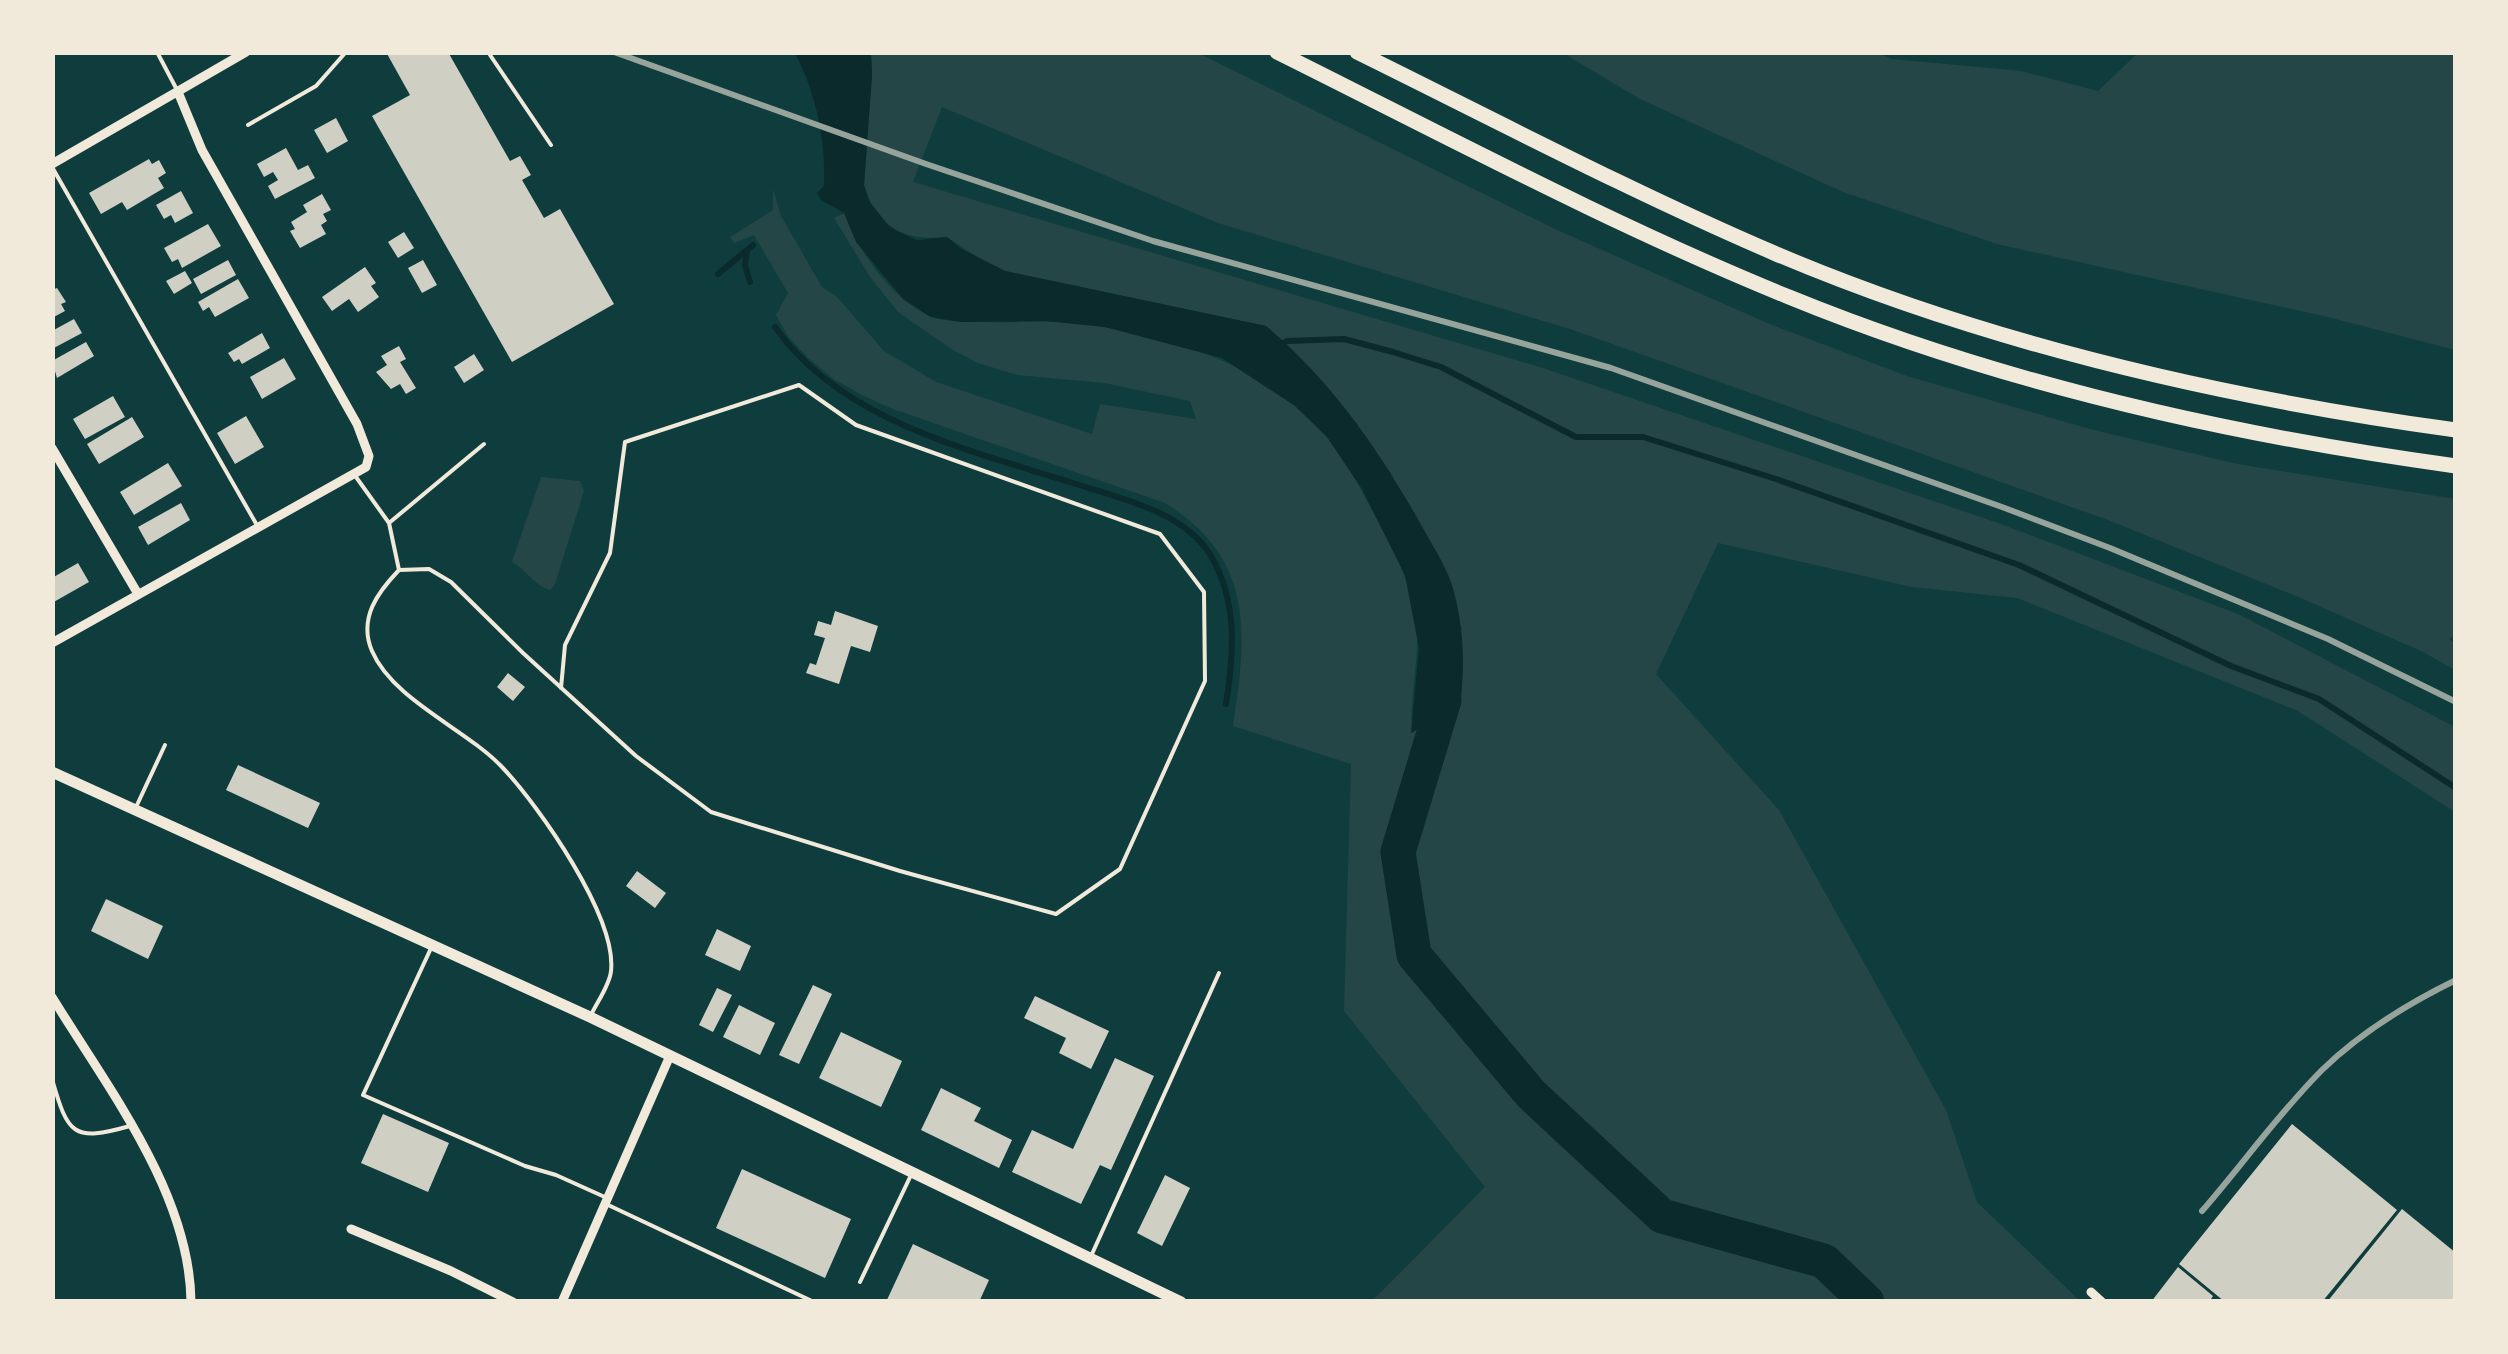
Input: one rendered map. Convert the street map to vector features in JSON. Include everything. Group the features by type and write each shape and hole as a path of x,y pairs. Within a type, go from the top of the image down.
{"highway":[{"path":"1277,52 1710,264 1952,356 2200,423 2456,466"},
{"path":"1357,52 1664,204 1777,254 1908,304 2128,370 2247,397 2456,430"}],"main road":[{"path":"52,772 590,1017 1182,1302"}],"street":[{"path":"52,166 246,52"},
{"path":"52,643 366,467 368,456 357,424 202,150 178,92"},
{"path":"52,448 138,594"},
{"path":"52,996 152,1161 187,1256 192,1302"},
{"path":"562,1302 669,1058"},
{"path":"351,1229 513,1302"},
{"path":"2091,1292 2102,1302"}],"lane":[{"path":"157,52 178,92"},
{"path":"248,125 316,86 346,52"},
{"path":"488,52 551,145"},
{"path":"52,166 258,527"},
{"path":"561,688 565,645 610,553 625,442 799,385 856,424 1160,534 1204,592 1205,681 1120,869 1056,914 900,872 710,812 636,756 561,688 451,582 429,569 399,570 376,593 368,624 372,651 396,684 501,766 580,875 605,928 612,973 590,1017"},
{"path":"389,523 484,444"},
{"path":"354,474 389,523 399,570"},
{"path":"135,810 165,745"},
{"path":"432,945 362,1095 525,1166 556,1175 814,1302"},
{"path":"1090,1258 1219,973"},
{"path":"52,1079 68,1123 83,1135 130,1126"},
{"path":"860,1282 912,1173"}],"shaded area":[{"path":"795,53 871,53 864,185 869,201 888,225 899,232 917,240 947,237 1005,271 1266,326 1290,348 1354,420 1408,502 1445,568 1462,634 1460,706 1411,733 1419,648 1405,575 1362,489 1327,437 1295,406 1222,358 1105,327 1045,321 961,322 931,317 903,299 856,242 844,213 821,200 817,193 824,186 821,134 809,84"},
{"path":"871,53 1198,53 1555,229 1767,323 1907,376 2090,429 2237,464 2455,499 2456,635 2449,639 2455,643 2455,670 2301,598 2108,520 1570,329 1218,223 942,107 913,182 1543,368 2001,524 2238,614 2455,727 2455,812 2298,711 2017,598 1912,587 1718,543 1656,674 1779,810 1946,1110 1977,1202 2080,1301 1372,1301 1485,1187 1344,1011 1351,764 1233,726 1241,660 1238,601 1216,548 1194,525 1165,503 893,409 835,380 788,336 776,315 788,293 754,235 734,243 730,237 773,210 773,189 781,216 822,287 837,297 884,351 936,382 1092,434 1100,404 1196,419 1190,401 1104,383 1017,375 978,363 953,350 898,312 870,277 834,218 845,213 878,272 901,297 929,316 956,321 1057,322 1106,327 1176,344 1244,371 1303,412 1327,437 1355,478 1400,566 1417,627 1412,732 1462,628 1266,326 1005,271 947,237 918,237 885,222 864,185"},
{"path":"1563,53 1878,53 1892,59 2021,71 2098,91 2138,53 2455,53 2455,350 2328,317 1997,244 1843,192 1640,99"},
{"path":"541,477 580,481 584,491 550,590 512,562"}],"building":[{"path":"386,52 448,52 510,161 520,156 531,175 522,180 544,218 560,209 614,304 512,362 372,116 410,95"},
{"path":"336,118 348,141 327,153 314,130"},
{"path":"286,148 298,170 308,165 315,178 275,199 268,186 278,180 273,172 264,177 257,164"},
{"path":"149,159 152,164 159,160 166,173 158,178 164,188 127,210 122,202 101,214 89,193"},
{"path":"181,191 193,213 175,223 171,215 164,219 156,205"},
{"path":"322,194 331,210 323,214 327,221 321,225 326,234 300,248 290,231 295,229 291,222 307,212 303,205"},
{"path":"208,224 221,246 182,268 178,259 172,262 164,248"},
{"path":"404,232 414,248 398,258 388,242"},
{"path":"228,260 236,275 201,294 193,279"},
{"path":"423,260 437,285 422,293 408,268"},
{"path":"365,267 376,283 371,286 379,297 358,312 349,299 332,311 322,297"},
{"path":"185,271 192,283 174,294 166,281"},
{"path":"238,279 249,298 215,317 209,307 203,311 198,302"},
{"path":"57,288 66,302 61,304 65,311 52,318 52,290"},
{"path":"74,319 82,333 52,349 52,331"},
{"path":"262,333 270,348 242,364 239,359 234,362 228,353"},
{"path":"86,342 94,356 57,378 52,361"},
{"path":"399,346 406,359 400,362 416,388 406,394 400,384 391,389 376,372 387,365 381,356"},
{"path":"474,354 484,370 464,383 454,367"},
{"path":"284,358 296,379 262,399 250,377"},
{"path":"113,396 125,417 85,439 73,419"},
{"path":"246,416 264,447 235,464 217,433"},
{"path":"132,417 144,437 99,464 87,444"},
{"path":"168,463 182,486 134,515 120,492"},
{"path":"181,503 190,520 148,545 138,527"},
{"path":"78,563 89,582 52,603 52,578"},
{"path":"835,611 878,626 870,652 851,646 839,684 806,673 810,663 816,665 825,638 814,635 818,621 831,625"},
{"path":"508,673 525,687 513,701 497,687"},
{"path":"238,765 320,803 308,828 226,790"},
{"path":"637,871 666,893 655,908 626,886"},
{"path":"106,899 163,926 148,959 91,931"},
{"path":"717,929 751,946 740,971 705,955"},
{"path":"813,985 832,994 799,1064 779,1055"},
{"path":"717,988 732,995 713,1032 699,1025"},
{"path":"1035,996 1109,1031 1091,1069 1059,1053 1066,1038 1024,1018"},
{"path":"739,1005 775,1023 760,1055 723,1037"},
{"path":"841,1032 902,1061 881,1107 819,1078"},
{"path":"1115,1058 1154,1076 1111,1170 1100,1165 1081,1204 1012,1172 1032,1130 1073,1149"},
{"path":"941,1088 981,1108 974,1121 1012,1140 999,1168 921,1130"},
{"path":"383,1114 449,1143 428,1192 361,1163"},
{"path":"2292,1124 2397,1210 2322,1302 2225,1302 2179,1264"},
{"path":"742,1169 851,1219 825,1278 716,1228"},
{"path":"1165,1175 1190,1188 1162,1246 1137,1233"},
{"path":"2402,1209 2456,1253 2456,1302 2327,1302"},
{"path":"913,1244 989,1280 979,1302 886,1302"},
{"path":"2178,1267 2213,1296 2209,1302 2151,1302"}],"waterway":[{"path":"718,274 753,245"},
{"path":"747,250 745,265 750,282"},
{"path":"775,327 802,359 871,409 950,444 1149,508 1185,528 1211,556 1226,592 1232,629 1226,704"},
{"path":"1280,345 1287,341 1344,339 1393,352 1441,367 1576,437 1643,437 1776,479 2019,565 2231,666 2319,699 2456,788"},
{"path":"1441,673 1444,700 1398,852 1414,955 1531,1094 1662,1216 1824,1261 1867,1302"}],"railway":[{"path":"614,52 1153,241 1611,368 2110,548 2328,639 2456,702"},
{"path":"2202,1211 2291,1104 2337,1056 2385,1020 2456,980"}]}
